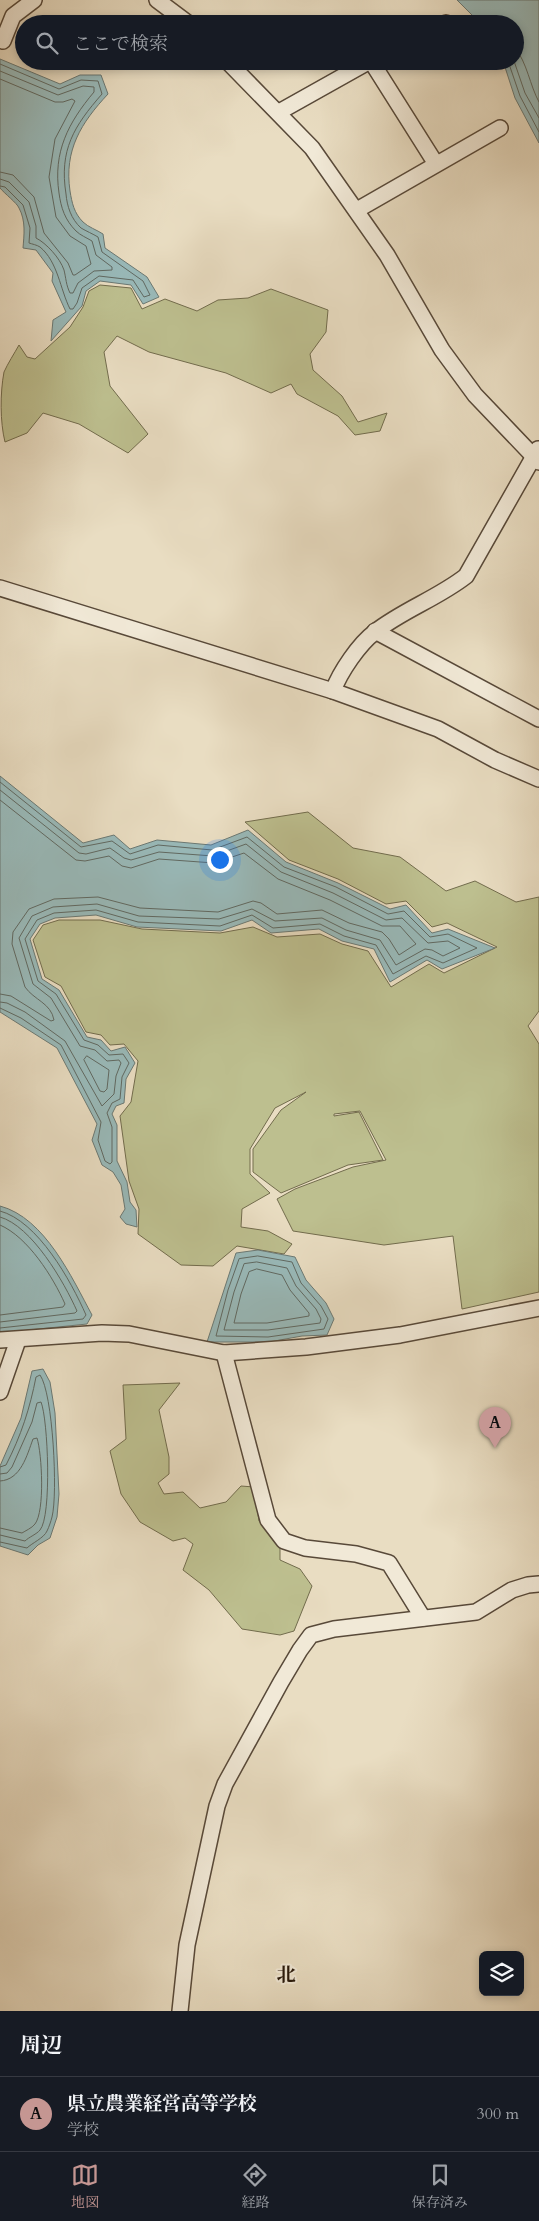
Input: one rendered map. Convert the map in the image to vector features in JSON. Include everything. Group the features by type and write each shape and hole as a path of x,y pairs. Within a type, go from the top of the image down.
{"street":[{"path":"3,41 13,16 34,0"},
{"path":"157,0 177,15"},
{"path":"236,70 312,148 387,255 442,350 475,395 537,456 466,576 451,588 375,631 338,677 333,691"},
{"path":"279,112 354,70"},
{"path":"376,70 436,164"},
{"path":"357,210 500,128"},
{"path":"0,588 333,691 438,729 495,760 539,779"},
{"path":"375,631 539,719"},
{"path":"0,1340 102,1333 129,1334 224,1353 306,1347 400,1335 539,1308"},
{"path":"0,1392 18,1340"},
{"path":"224,1353 268,1520 284,1541 305,1548 356,1554 389,1563 424,1618"},
{"path":"180,2011 188,1945 217,1806 225,1784 300,1650 311,1636 334,1630 476,1612 512,1590 539,1584"}],"green space":[{"path":"100,285 131,288 142,309 165,299 197,311 218,300 248,298 271,289 328,310 326,332 310,354 313,370 342,396 358,422 387,413 380,431 355,435 338,416 297,394 291,384 271,393 226,373 149,352 117,336 104,352 110,386 148,434 128,453 79,424 43,413 27,433 5,442 1,417 4,372 19,345 27,357 35,359 70,327 83,307 89,291"},
{"path":"308,812 353,848 400,857 446,891 475,881 516,902 539,897 539,1011 528,1026 539,1044 539,1292 462,1309 453,1236 384,1245 293,1231 277,1199 295,1189 353,1167 386,1160 360,1111 334,1114 334,1116 359,1112 383,1160 348,1165 281,1193 253,1172 253,1149 281,1110 306,1092 275,1108 250,1149 250,1174 270,1193 242,1209 241,1227 268,1231 292,1244 284,1254 237,1246 213,1266 181,1265 138,1234 139,1209 129,1181 120,1116 131,1102 138,1061 124,1044 110,1045 101,1035 86,1032 61,986 45,977 33,940 43,925 59,920 100,920 142,929 220,933 253,927 277,937 320,934 342,944 368,951 391,987 429,964 444,973 497,947 447,923 432,927 406,901 386,904 338,879 289,860 245,822"},
{"path":"180,1383 159,1410 169,1457 169,1474 158,1483 164,1494 183,1492 200,1508 226,1502 241,1486 254,1487 259,1521 280,1547 280,1560 300,1569 312,1586 294,1631 280,1635 242,1629 209,1590 183,1570 193,1544 185,1538 173,1541 140,1522 121,1494 110,1451 126,1439 123,1385"}],"water":[{"path":"457,0 539,0 539,143 515,98 506,70 524,70 524,15 472,15"},
{"path":"0,59 15,65 15,70 26,70 60,84 80,75 101,75 108,94 90,116 72,150 69,176 73,204 77,215 83,222 103,234 105,248 147,277 159,297 143,304 131,285 100,281 86,291 82,306 51,341 53,320 66,312 52,281 53,273 36,250 23,248 23,218 16,204 0,188"},
{"path":"0,776 83,843 114,835 130,849 157,840 211,845 248,830 286,862 338,883 390,909 406,905 432,933 448,929 495,948 442,969 427,960 390,982 374,949 342,941 319,929 271,933 252,920 221,931 137,927 96,915 55,918 40,924 30,939 42,979 59,990 87,1037 101,1040 111,1051 125,1047 135,1063 126,1079 124,1103 116,1106 112,1114 117,1125 117,1161 127,1182 130,1202 136,1210 137,1227 126,1224 120,1217 125,1209 121,1185 113,1172 102,1165 92,1140 97,1124 57,1048 0,1012"},
{"path":"0,1206 16,1213 31,1223 44,1236 66,1267 92,1315 87,1324 0,1333"},
{"path":"258,1250 295,1257 306,1280 326,1303 334,1319 327,1335 302,1336 269,1342 207,1342 236,1253"},
{"path":"43,1369 50,1382 55,1413 59,1494 57,1517 50,1538 38,1545 28,1555 0,1546 0,1466 21,1418 32,1371"}],"place":[{"name":"県立農業経営高等学校","path":"495,1448"}],"district":[{"name":"北","path":"286,1974"}]}
